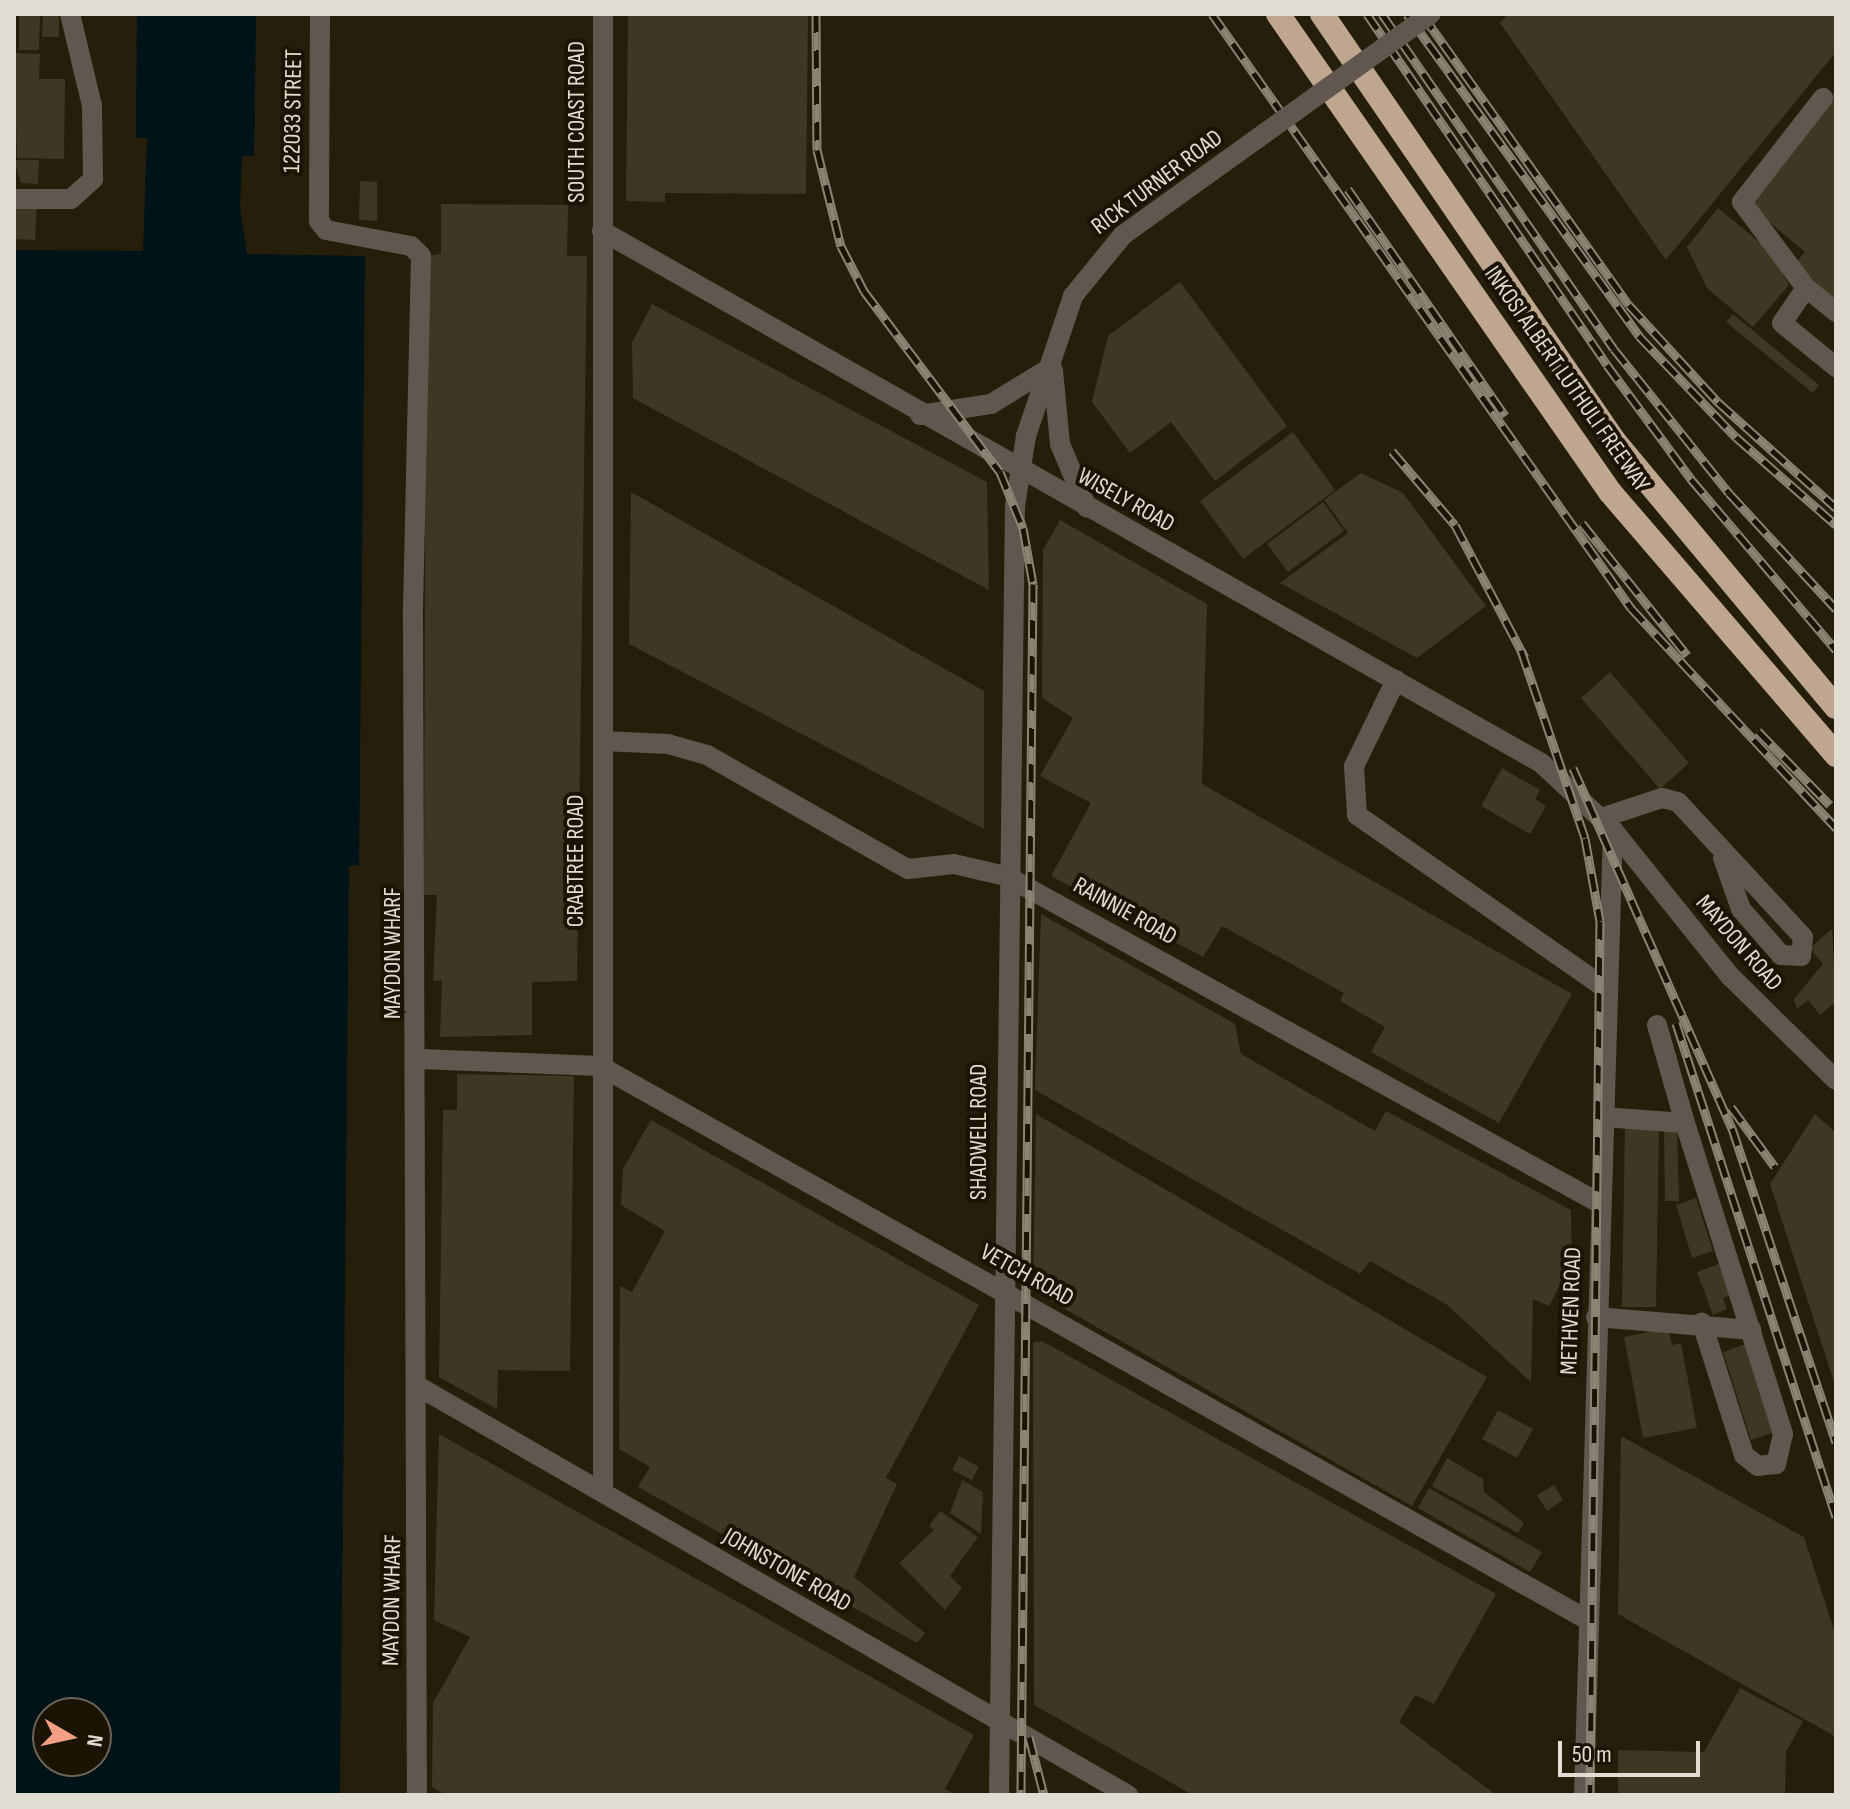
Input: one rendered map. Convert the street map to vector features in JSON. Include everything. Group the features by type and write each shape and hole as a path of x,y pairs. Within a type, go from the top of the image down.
{"highway":[{"name":"INKOSI ALBERT LUTHULI FREEWAY","path":"1278,14 1610,492 1836,755"},
{"name":"INKOSI ALBERT LUTHULI FREEWAY","path":"1322,14 1615,442 1836,707"}],"street":[{"path":"14,199 71,199 93,179 92,106 70,14"},
{"name":"122033 STREET","path":"318,209 320,14"},
{"name":"SOUTH COAST ROAD","path":"602,231 603,14"},
{"name":"RICK TURNER ROAD","path":"1019,469 1073,296 1123,235 1431,14"},
{"path":"1823,98 1742,202 1806,288 1836,312"},
{"name":"MAYDON WHARF","path":"318,209 326,230 407,244 421,256 413,618 420,1059 421,1388 416,1785"},
{"name":"WISELY ROAD","path":"602,231 920,415 1541,763 1607,824"},
{"name":"CRABTREE ROAD","path":"602,231 600,1066 603,1492"},
{"path":"1806,288 1782,323 1836,367"},
{"path":"920,415 991,404 1050,362 1060,444 1087,508"},
{"name":"SHADWELL ROAD","path":"999,1795 1006,876 1019,469"},
{"path":"1396,680 1354,766 1357,815 1605,988"},
{"name":"RAINNIE ROAD","path":"603,741 668,744 707,755 908,869 954,864 1006,876 1601,1204"},
{"path":"1607,824 1673,800 1723,858 1803,937 1801,956 1781,955 1741,909 1723,858"},
{"name":"METHVEN ROAD","path":"1584,1795 1586,1619 1601,1204 1607,824"},
{"name":"MAYDON ROAD","path":"1607,824 1730,976 1836,1080"},
{"path":"1657,1025 1784,1444 1770,1467 1744,1455 1702,1323"},
{"name":"VETCH ROAD","path":"420,1059 600,1066 1586,1619"},
{"path":"1603,1117 1685,1123"},
{"path":"1596,1317 1702,1323 1751,1330"},
{"name":"JOHNSTONE ROAD","path":"421,1388 1128,1795"}],"shaded area":[{"path":"137,14 256,14 254,156 242,156 240,207 247,254 365,256 359,865 349,866 340,1795 14,1795 14,250 143,251 147,138 136,138"}],"building":[{"path":"19,14 40,14 39,50 19,50"},
{"path":"43,14 59,14 59,37 42,37"},
{"path":"628,14 808,14 806,194 665,193 665,202 626,201"},
{"path":"1508,14 1836,14 1836,52 1666,260 1500,23"},
{"path":"14,53 40,54 39,79 65,79 64,159 17,158"},
{"path":"1836,91 1836,300 1794,265 1805,252 1745,202"},
{"path":"14,160 39,160 38,184 21,183"},
{"path":"360,181 377,182 377,221 359,220"},
{"path":"14,203 37,204 35,240 14,239"},
{"path":"441,204 568,205 567,256 587,256 577,981 532,982 532,1035 440,1037 442,980 433,981 437,895 424,895 426,256 441,254"},
{"path":"1718,208 1769,250 1789,285 1753,327 1707,288 1687,247"},
{"path":"1180,282 1287,426 1215,481 1171,422 1130,453 1092,402 1108,336"},
{"path":"652,304 987,482 989,590 633,398 632,343"},
{"path":"1733,314 1819,385 1813,393 1726,322"},
{"path":"1293,432 1335,490 1243,559 1200,501"},
{"path":"1361,473 1403,493 1486,606 1417,658 1280,583 1348,533 1324,500"},
{"path":"631,492 984,691 984,829 629,644"},
{"path":"1323,502 1344,531 1288,572 1267,544"},
{"path":"1060,520 1207,604 1202,784 1572,994 1499,1123 1371,1052 1385,1027 1340,1001 1344,993 1222,926 1203,957 1051,876 1091,803 1040,776 1073,718 1042,698 1043,550"},
{"path":"1610,672 1689,763 1660,789 1581,698"},
{"path":"1502,768 1540,790 1535,799 1546,806 1530,834 1481,806"},
{"path":"1041,914 1235,1024 1241,1054 1375,1131 1386,1111 1571,1210 1572,1263 1549,1306 1533,1299 1531,1382 1446,1304 1370,1261 1360,1274 1035,1090"},
{"path":"1832,929 1836,1002 1820,1015 1808,1000 1797,1009 1794,999 1823,964 1810,948"},
{"path":"457,1074 574,1076 570,1371 498,1370 497,1409 439,1377 443,1110 457,1110"},
{"path":"1036,1114 1487,1377 1412,1506 1033,1291"},
{"path":"1815,1114 1836,1133 1835,1385 1770,1184"},
{"path":"651,1120 979,1305 886,1478 897,1484 854,1577 925,1633 917,1643 638,1487 650,1467 619,1449 620,1286 632,1292 665,1231 621,1205 623,1169"},
{"path":"1625,1124 1659,1124 1656,1307 1622,1307"},
{"path":"1664,1130 1677,1130 1679,1201 1665,1201"},
{"path":"1696,1198 1713,1251 1692,1258 1676,1205"},
{"path":"1721,1263 1732,1295 1723,1298 1727,1309 1713,1315 1697,1272"},
{"path":"1668,1328 1672,1345 1681,1343 1697,1428 1643,1438 1624,1337"},
{"path":"1042,1341 1496,1594 1434,1704 1415,1695 1399,1722 1496,1795 1193,1795 1034,1705 1033,1342"},
{"path":"1746,1344 1775,1432 1751,1440 1723,1352"},
{"path":"1498,1410 1533,1429 1517,1458 1482,1439"},
{"path":"439,1434 974,1735 945,1789 956,1795 446,1795 432,1787 433,1703 470,1637 434,1620"},
{"path":"1621,1436 1804,1537 1836,1636 1836,1737 1618,1614"},
{"path":"959,1456 979,1467 972,1480 952,1470"},
{"path":"1447,1458 1483,1479 1484,1492 1524,1523 1518,1533 1432,1486"},
{"path":"962,1480 983,1492 981,1534 950,1513"},
{"path":"1554,1485 1563,1500 1547,1511 1537,1495"},
{"path":"1429,1488 1542,1552 1530,1572 1418,1508"},
{"path":"940,1511 978,1537 950,1576 962,1588 945,1610 899,1563 934,1530 929,1526"},
{"path":"1740,1688 1803,1721 1786,1752 1785,1795 1618,1795 1618,1750 1704,1752"}],"railway":[{"path":"816,14 817,150 841,246 864,291 1000,472 1023,528 1033,584 1021,1795"},
{"path":"1212,14 1631,608 1836,828"},
{"path":"1367,14 1607,365 1691,479 1836,650"},
{"path":"1382,14 1614,349 1729,493 1836,609"},
{"path":"1407,14 1639,336 1736,437 1836,525"},
{"path":"1422,14 1629,305 1718,402 1836,508"},
{"path":"1348,189 1505,416"},
{"path":"1392,451 1455,525 1525,658"},
{"path":"1582,523 1687,655"},
{"path":"1521,650 1585,838 1600,921 1590,1795"},
{"path":"1758,731 1830,805"},
{"path":"1573,768 1732,1128 1836,1442"},
{"path":"1676,1023 1836,1517"},
{"path":"1731,1107 1775,1167"},
{"path":"1029,1737 1044,1795"}]}
